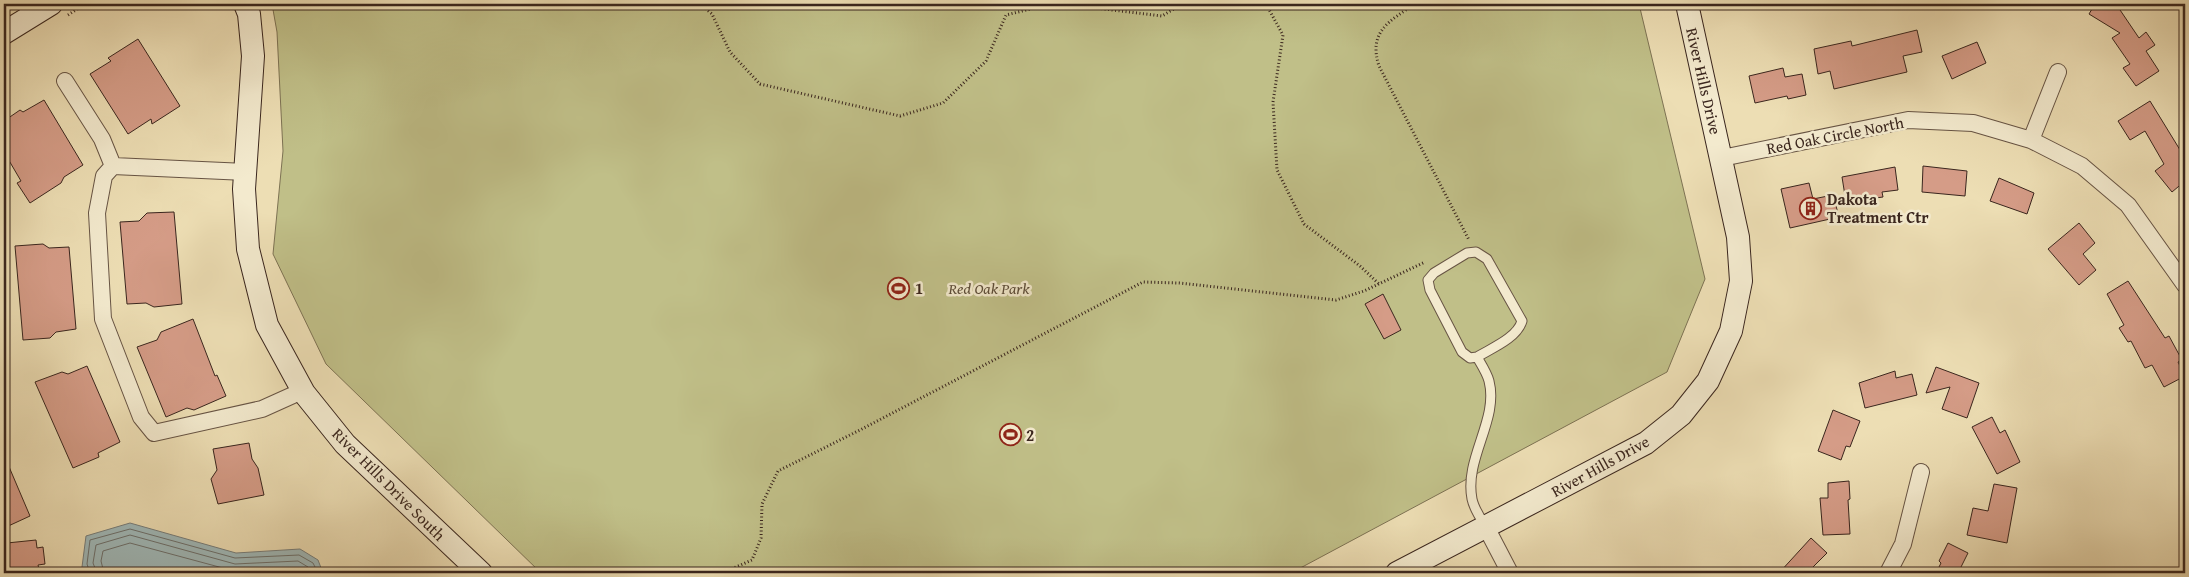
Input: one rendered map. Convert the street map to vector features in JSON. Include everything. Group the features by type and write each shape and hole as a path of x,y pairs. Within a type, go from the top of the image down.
{"street":[{"path":"4,33 51,4"},
{"name":"River Hills Drive South","path":"245,4 249,14 253,56 244,190 248,249 267,325 302,391 345,444 481,573"},
{"name":"River Hills Drive","path":"1397,573 1646,443 1681,415 1708,381 1731,331 1741,281 1738,237 1687,4"},
{"path":"2031,140 2058,72"},
{"path":"65,81 102,139 113,166"},
{"name":"Red Oak Circle North","path":"1722,158 1908,120 1973,124 2031,140 2082,166 2128,204 2185,285"},
{"path":"113,166 246,172"},
{"path":"113,166 104,176 97,213 103,319 141,417 154,433 262,409 302,391"},
{"path":"1888,573 1903,544 1921,472"},
{"path":"1486,527 1510,573"}],"lane":[{"path":"1476,252 1488,259 1522,321 1520,328 1512,335 1477,357 1470,358 1462,352 1430,290 1428,280 1434,273 1467,253 1476,252"},
{"path":"1477,357 1490,382 1490,409 1478,444 1471,484 1472,501 1486,527"}],"path":[{"path":"700,4 712,14 730,52 760,84 900,116 943,103 986,61 1006,15 1051,4"},
{"path":"1063,4 1162,16 1179,6 1194,4"},
{"path":"722,573 752,560 761,538 762,504 778,470 860,430 1143,282 1179,283 1336,300 1364,292 1379,284 1360,266 1304,224 1277,170 1273,102 1283,35 1267,6 1255,4"},
{"path":"1415,4 1384,26 1377,37 1376,55 1386,81 1476,252"}],"green space":[{"name":"Red Oak Park","path":"272,4 1639,4 1705,279 1667,372 1291,573 541,573 326,364 273,254 283,151 277,32"}],"water":[{"path":"130,523 236,553 300,549 318,560 323,573 87,573 82,567 86,536"}],"building":[{"path":"2095,4 2116,4 2139,38 2146,32 2155,45 2146,51 2159,71 2136,86 2123,68 2130,64 2112,38 2120,33 2089,14"},
{"path":"1917,30 1922,52 1903,56 1907,72 1834,89 1830,71 1818,74 1814,49 1851,41 1852,46"},
{"path":"138,39 180,106 152,124 151,119 128,134 90,74 111,61 108,58"},
{"path":"1977,42 1986,63 1952,79 1942,56"},
{"path":"1783,68 1785,77 1802,74 1806,95 1788,99 1787,96 1755,103 1749,76"},
{"path":"44,100 83,165 64,177 61,183 30,203 17,183 21,181 4,152 4,121 20,110 23,112"},
{"path":"2150,101 2185,158 2185,181 2172,192 2155,171 2164,164 2145,131 2130,140 2118,121"},
{"path":"1923,166 1967,171 1965,196 1922,192"},
{"path":"1895,167 1898,190 1882,192 1883,197 1846,202 1842,177"},
{"path":"1999,178 2034,193 2027,214 1990,201"},
{"name":"Dakota Treatment Ctr","path":"1809,183 1813,199 1833,195 1839,217 1790,228 1781,189"},
{"path":"174,212 182,304 154,307 146,303 127,304 120,222 139,221 147,213"},
{"path":"2079,223 2095,243 2083,254 2096,270 2079,285 2048,249"},
{"path":"43,244 49,248 69,247 76,329 56,332 50,338 23,340 15,246"},
{"path":"2128,281 2165,338 2169,336 2182,360 2178,362 2185,376 2164,387 2152,365 2145,368 2131,341 2128,342 2119,328 2124,325 2107,294"},
{"path":"1383,294 1401,330 1384,339 1365,304"},
{"path":"193,319 215,376 217,375 226,396 194,410 187,408 166,417 137,347 157,340 161,332"},
{"path":"87,366 120,442 98,453 99,457 73,468 35,382 62,372 68,374"},
{"path":"1936,367 1979,383 1967,418 1942,409 1950,387 1926,393"},
{"path":"1895,371 1896,378 1912,374 1917,395 1865,408 1859,383"},
{"path":"1833,410 1860,421 1850,447 1846,446 1841,460 1818,451"},
{"path":"1992,417 2000,433 2005,430 2020,462 1997,474 1972,427"},
{"path":"249,443 252,459 258,468 264,495 218,504 211,479 217,470 213,449"},
{"path":"4,455 30,516 4,528"},
{"path":"1849,481 1850,534 1823,535 1820,498 1828,498 1828,483"},
{"path":"1994,484 2017,488 2007,543 1967,535 1973,508 1988,511"},
{"path":"1811,538 1827,553 1807,573 1779,573"},
{"path":"36,540 37,548 43,547 45,564 38,565 40,573 4,573 4,555 7,555 7,543"},
{"path":"1948,543 1968,553 1958,573 1936,573 1941,563 1939,561"}],"place":[{"name":"Dakota Treatment Ctr","path":"1811,208"},
{"name":"1","path":"899,288"},
{"name":"2","path":"1010,435"}]}
